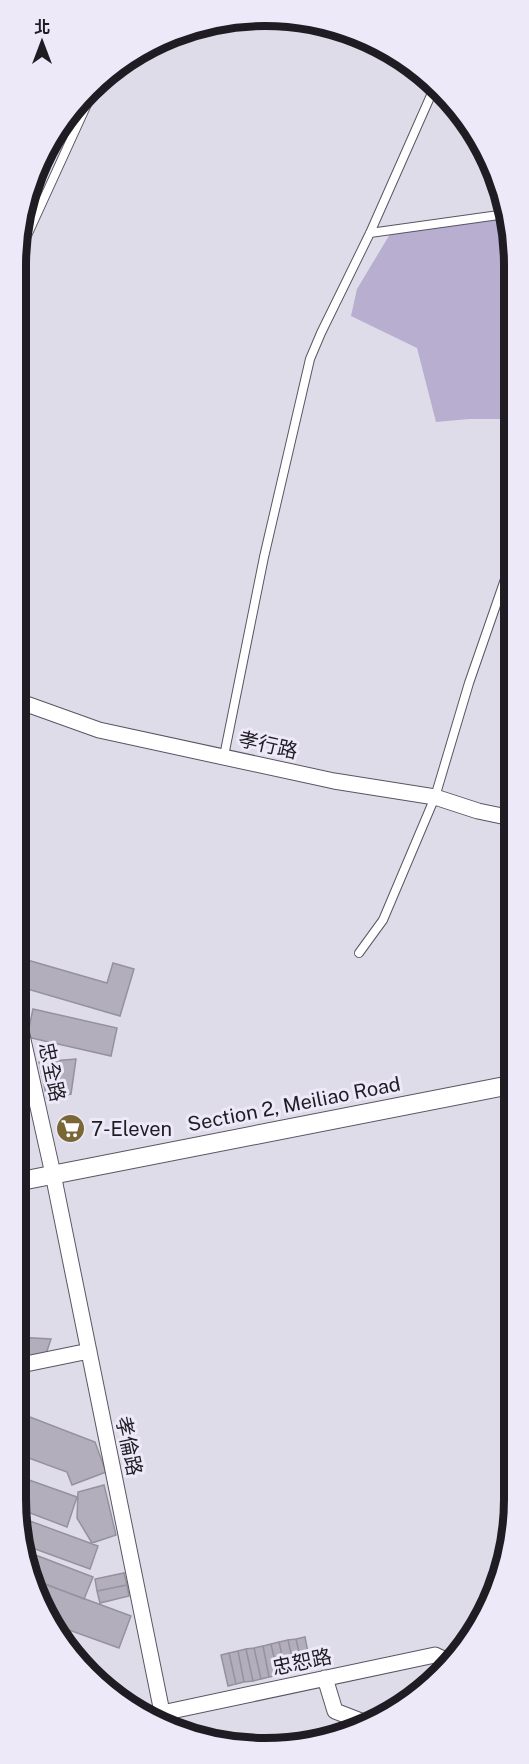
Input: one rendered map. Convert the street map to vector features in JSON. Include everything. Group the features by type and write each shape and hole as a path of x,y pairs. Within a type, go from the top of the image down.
{"street":[{"name":"孝行路","path":"26,704 99,730 334,781 435,797 504,817"},
{"name":"忠全路","path":"26,1049 53,1174"},
{"name":"Section 2, Meiliao Road","path":"26,1180 504,1086"},
{"name":"孝倫路","path":"53,1174 163,1716"},
{"path":"26,1364 88,1351"},
{"name":"忠恕路","path":"170,1719 325,1678 435,1655 442,1658"},
{"path":"325,1678 335,1711 358,1719"}],"lane":[{"path":"224,756 264,557 310,359 370,233 431,94"},
{"path":"28,234 86,106"},
{"path":"370,233 498,215"},
{"path":"360,953 383,920 435,797 504,583"}],"shaded area":[{"path":"499,218 504,264 504,421 501,419 469,419 436,422 417,348 351,316 357,289 390,234"}],"building":[{"path":"26,960 107,983 113,963 134,969 120,1016 26,989"},
{"path":"33,1009 117,1028 111,1056 27,1037"},
{"path":"76,1059 71,1094 47,1099 39,1062"},
{"path":"26,1338 51,1339 46,1354 26,1358"},
{"path":"26,1416 95,1442 106,1472 72,1485 67,1472 26,1457"},
{"path":"26,1479 77,1497 67,1527 26,1511"},
{"path":"104,1485 116,1535 92,1543 77,1518 78,1492"},
{"path":"27,1520 98,1546 90,1569 30,1547"},
{"path":"32,1554 93,1577 84,1599 40,1582"},
{"path":"124,1573 127,1585 97,1591 95,1579"},
{"path":"41,1583 131,1616 119,1648 64,1628"},
{"path":"127,1585 129,1596 100,1603 97,1591"},
{"path":"305,1637 311,1668 303,1670 296,1639"},
{"path":"296,1639 303,1670 295,1671 288,1640"},
{"path":"288,1640 295,1671 286,1673 279,1642"},
{"path":"279,1642 286,1673 278,1675 271,1644"},
{"path":"271,1644 278,1675 269,1677 263,1646"},
{"path":"263,1646 269,1677 261,1679 254,1648"},
{"path":"254,1648 261,1679 253,1681 246,1649"},
{"path":"246,1649 253,1681 244,1682 238,1651"},
{"path":"238,1651 244,1682 236,1684 229,1653"},
{"path":"229,1653 236,1684 228,1686 221,1655"}],"place":[{"name":"7-Eleven","path":"70,1129"}]}
